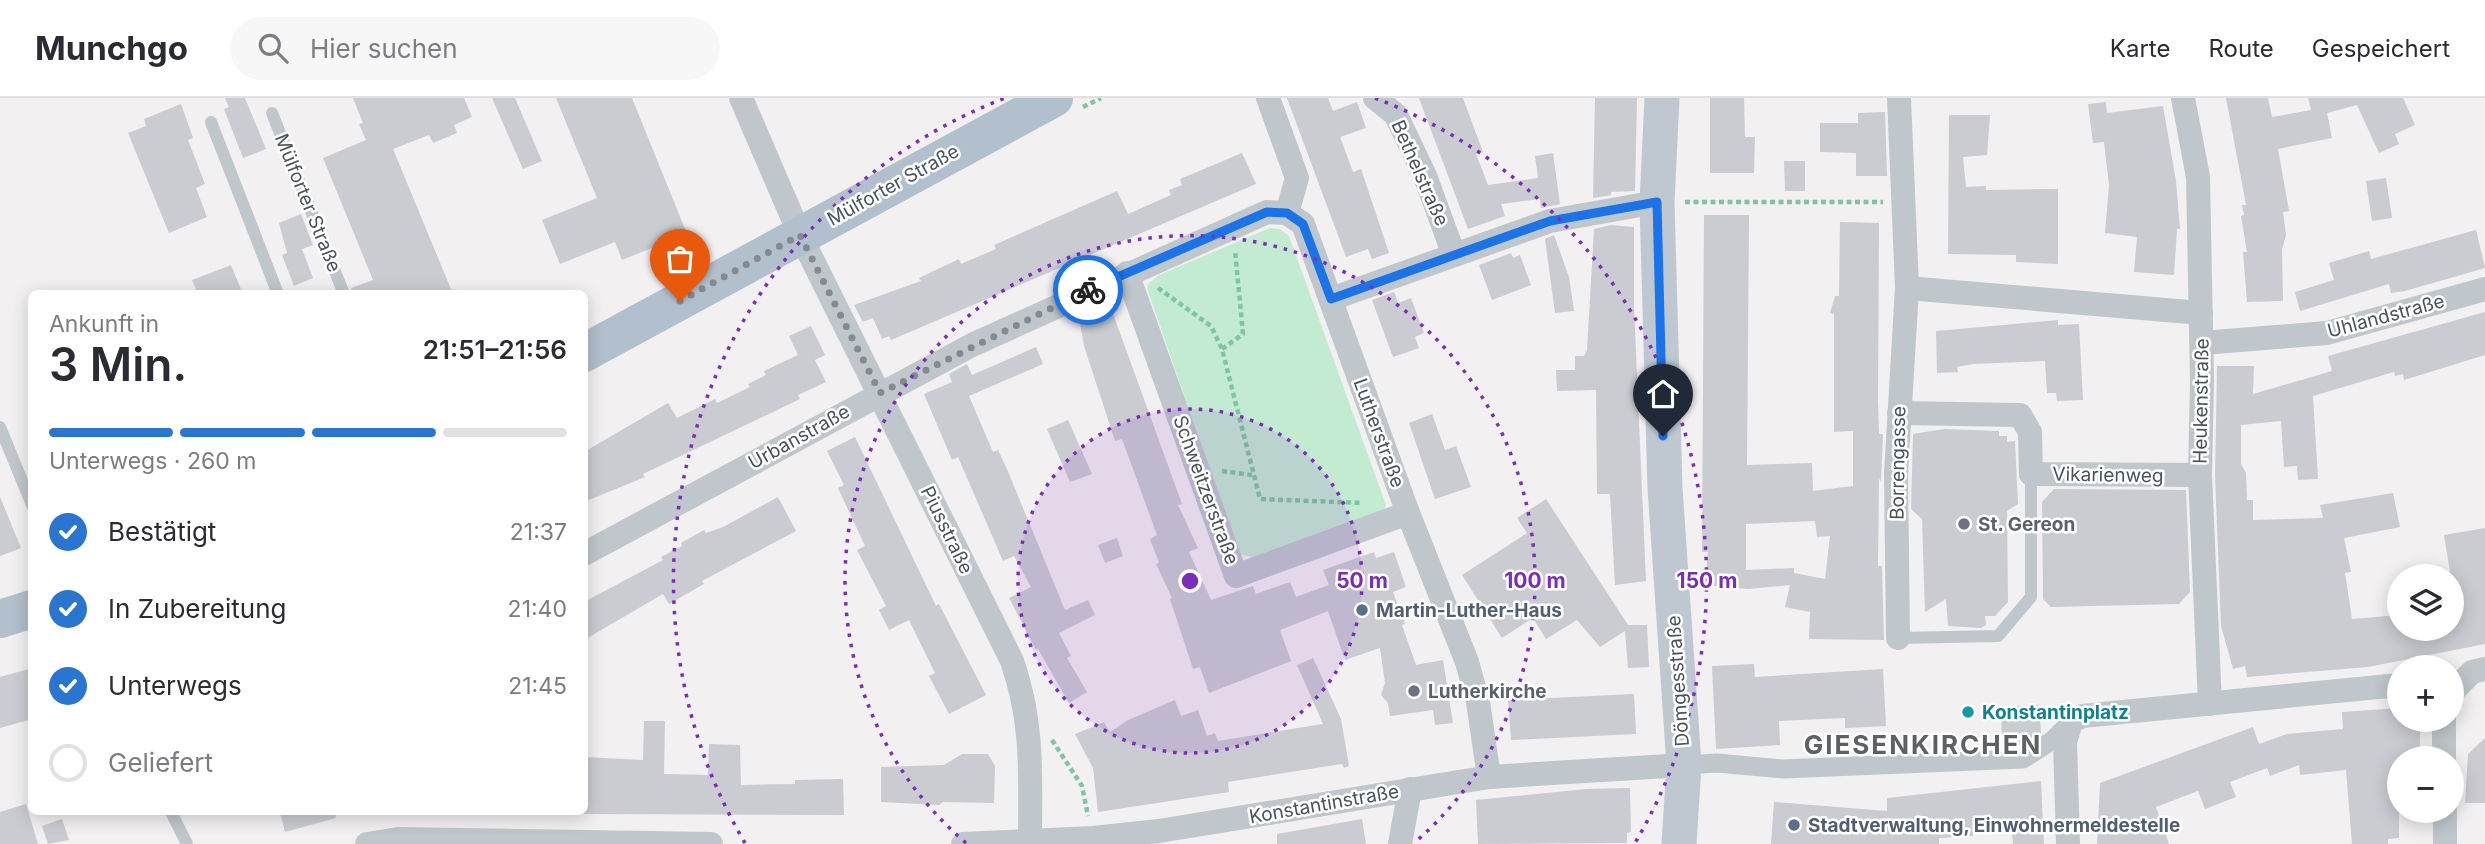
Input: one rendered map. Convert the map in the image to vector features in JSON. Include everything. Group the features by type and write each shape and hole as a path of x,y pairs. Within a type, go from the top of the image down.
{"main road":[{"name":"Mülforter Straße","path":"588,351 1054,98"},
{"name":"Dömgesstraße","path":"1662,98 1657,202 1665,488 1700,764 1679,844"},
{"path":"0,619 28,610"}],"street":[{"name":"Piusstraße","path":"741,98 800,235 1012,661 1025,698 1030,745 1030,842"},
{"path":"1268,98 1297,178 1287,213"},
{"name":"Bethelstraße","path":"1375,98 1396,115 1425,176 1454,255"},
{"name":"Borrengasse","path":"1898,638 1896,474 1907,288 1899,98"},
{"name":"Heukenstraße","path":"2183,98 2197,177 2202,343 2200,475 2210,704"},
{"path":"1331,299 1550,221 1657,202"},
{"name":"Urbanstraße","path":"588,552 972,345 1267,212 1287,213"},
{"name":"Lutherstraße","path":"1287,213 1303,224 1408,513 1468,662 1478,702 1489,777"},
{"name":"Schweitzerstraße","path":"1127,273 1236,576 1408,513"},
{"path":"1907,288 2201,313"},
{"name":"Uhlandstraße","path":"2202,343 2328,333 2485,289"},
{"name":"Vikarienweg","path":"1899,413 2020,415 2030,432 2031,474 2200,475"},
{"path":"2464,680 2472,672 2485,669"},
{"path":"1700,764 1783,769 2023,759 2053,740 2071,722 2082,716 2387,686"},
{"path":"2068,844 2065,742 2071,722"},
{"name":"Konstantinstraße","path":"963,844 1093,838 1158,831 1489,777 1700,764"},
{"path":"1400,844 1410,789"},
{"path":"2445,823 2445,844"},
{"path":"367,844 398,839 711,844"}],"lane":[{"name":"Mülforter Straße","path":"272,113 342,290"},
{"path":"211,122 276,290"},
{"path":"0,427 28,495"},
{"path":"1898,638 1998,636 2025,605 2031,597 2031,474"},
{"path":"173,815 187,844"}],"path":[{"path":"1657,202 1905,202"},
{"path":"1222,349 1243,334 1233,227"},
{"path":"1127,273 1159,289 1211,326 1222,349 1261,499 1364,503"},
{"path":"1025,698 1082,786 1093,838"}],"green space":[{"path":"1270,228 1280,229 1289,236 1386,505 1382,515 1260,559 1239,554 1147,288 1159,275"}],"building":[{"path":"225,98 245,98 266,149 243,158 224,109 229,107"},
{"path":"353,98 464,98 472,117 454,125 457,133 433,143 429,135 393,149 451,290 352,290 373,280 323,158 366,140 359,124 363,123"},
{"path":"492,98 515,98 542,161 523,169"},
{"path":"556,98 632,98 687,234 622,260 615,242 560,264 542,220 597,198"},
{"path":"1287,98 1328,98 1333,111 1357,102 1366,128 1340,137 1353,172 1361,169 1389,253 1372,259 1368,249 1346,257"},
{"path":"1419,98 1463,98 1483,152 1476,154 1488,185 1538,178 1535,156 1553,153 1560,204 1541,208 1540,199 1501,204 1505,216 1468,229"},
{"path":"1595,98 1637,98 1635,191 1611,192 1611,195 1593,198"},
{"path":"1710,98 1744,98 1745,137 1755,137 1754,173 1710,173"},
{"path":"2226,98 2268,98 2272,117 2311,110 2308,98 2403,98 2415,125 2395,134 2399,144 2379,153 2357,105 2327,113 2332,138 2278,149 2289,211 2283,212 2286,235 2282,250 2283,301 2247,302 2243,252 2247,252 2241,216 2244,215 2242,205 2246,205"},
{"path":"2106,102 2107,113 2163,106 2176,181 2180,229 2177,229 2174,275 2134,272 2137,237 2105,233 2109,185 2104,142 2093,143 2088,104"},
{"path":"181,104 193,138 188,140 205,184 196,188 207,217 169,233 128,133 146,126 144,119"},
{"path":"1885,112 1887,176 1856,176 1856,153 1820,152 1820,123 1858,123 1858,113"},
{"path":"1949,115 1990,115 1987,155 1963,157 1966,187 1986,186 1986,190 2058,189 2058,264 2016,262 2016,255 1948,254"},
{"path":"1242,153 1256,184 891,340 889,336 882,339 873,318 863,322 854,305 921,281 919,278 959,259 961,264 996,249 994,245 1117,191 1128,214 1171,195 1169,190 1182,185 1180,179"},
{"path":"1784,161 1805,161 1805,191 1785,191"},
{"path":"2386,178 2392,218 2372,221 2366,181"},
{"path":"301,214 313,245 302,249 313,278 294,286 282,255 287,253 279,223"},
{"path":"1704,215 1749,215 1747,465 1812,463 1813,491 1853,486 1853,431 1834,432 1834,314 1830,313 1835,296 1839,296 1840,222 1879,223 1878,402 1879,434 1883,434 1881,481 1879,479 1878,566 1882,566 1884,640 1809,639 1810,612 1785,607 1790,585 1748,589 1705,585 1708,552 1702,552","holes":["1815,521 1817,537 1830,536 1825,579 1794,573 1794,568 1746,570 1746,524"]},
{"path":"1611,225 1634,227 1634,307 1646,581 1615,585 1610,494 1597,494 1596,390 1557,391 1556,370 1575,370 1575,356 1584,356 1587,350 1594,229"},
{"path":"2476,230 2485,268 2405,291 2391,293 2389,284 2300,311 2295,292 2334,280 2329,263 2369,251 2371,259"},
{"path":"1554,235 1569,277 1574,311 1555,313 1545,239"},
{"path":"1511,253 1513,258 1520,255 1531,285 1492,300 1479,265"},
{"path":"231,265 241,290 196,290 192,280"},
{"path":"1394,292 1398,303 1411,298 1424,333 1415,337 1419,348 1393,357 1372,300"},
{"path":"1112,311 1182,504 1178,505 1198,548 1189,552 1211,600 1253,586 1256,594 1290,582 1296,597 1329,585 1323,570 1374,552 1376,558 1394,552 1406,587 1393,592 1405,624 1402,625 1416,665 1443,660 1453,723 1435,725 1433,710 1390,716 1388,703 1381,695 1385,683 1380,648 1345,660 1328,611 1280,630 1291,661 1209,693 1200,667 1193,669 1170,599 1172,598 1156,564 1159,563 1150,539 1157,535 1122,439 1115,441 1084,346 1080,323"},
{"path":"2485,312 2485,355 2404,380 2403,374 2395,376 2394,372 2313,396 2318,479 2298,480 2297,466 2284,467 2281,421 2241,425 2241,464 2246,473 2247,500 2253,500 2253,520 2323,518 2320,505 2393,493 2400,527 2344,538 2351,572 2345,573 2352,619 2387,616 2387,641 2464,641 2464,564 2449,564 2444,535 2485,528 2485,644 2429,655 2387,655 2387,663 2368,667 2247,677 2245,666 2233,669 2221,626 2215,475 2217,366 2254,366 2253,394 2332,371 2328,356"},
{"path":"2058,320 2058,325 2079,324 2083,400 2057,401 2056,393 2047,393 2045,361 1973,364 1957,367 1958,372 1937,373 1936,331"},
{"path":"811,326 825,355 815,360 826,382 798,395 800,399 643,474 645,477 588,500 588,450 668,403 677,418 715,399 717,403 750,387 748,384 766,375 764,371 798,355 789,336"},
{"path":"1036,347 1043,364 969,396 993,452 998,450 1007,469 1065,610 1088,600 1095,615 1059,633 1071,656 1067,658 1087,692 1069,703 1038,649 1036,650 1009,598 1031,587 1014,556 1003,561 958,457 952,460 924,394 952,382 949,374 967,364 972,375"},
{"path":"1432,414 1445,450 1456,446 1471,487 1435,499 1409,423"},
{"path":"1068,420 1092,474 1070,482 1047,429"},
{"name":"St. Gereon","path":"1944,429 1999,431 1999,436 2007,436 2007,442 2015,441 2018,504 2007,511 2008,602 1995,616 1985,616 1986,625 1981,628 1948,626 1946,599 1925,612 1922,519 1911,509 1913,434"},
{"path":"855,437 936,606 939,604 986,695 949,714 929,676 935,673 909,620 889,630 879,610 886,606 857,550 865,546 838,488 844,485 827,451"},
{"path":"2054,489 2186,490 2190,592 2179,604 2051,607 2043,599 2042,502"},
{"path":"0,497 21,548 0,556"},
{"path":"778,497 796,531 702,581 704,584 669,604 663,594 588,638 588,600 663,560 661,557 704,530 706,533 723,527"},
{"path":"1546,499 1628,625 1647,625 1649,667 1628,668 1625,631 1600,647 1577,620 1546,639 1533,618 1502,638 1462,575 1527,533 1517,518"},
{"path":"1117,538 1123,556 1105,563 1098,545"},
{"path":"1313,658 1341,719 1349,766 1344,768 1342,764 1228,782 1229,792 1098,812 1093,768 1075,734 1104,722 1110,732 1128,720 1175,700 1181,716 1198,710 1207,736 1215,733 1218,741 1323,724 1297,665"},
{"path":"1754,664 1755,677 1883,669 1886,726 1845,728 1845,718 1779,721 1780,745 1716,749 1712,666"},
{"path":"28,669 28,720 0,728 0,677"},
{"path":"1634,694 1636,734 1511,740 1508,700"},
{"path":"2039,705 2041,733 2023,745 2002,746 2001,707"},
{"path":"2387,709 2387,732 2420,732 2420,746 2387,746 2387,823 2399,823 2399,838 2388,839 2388,844 2352,844 2346,770 2300,775 2299,765 2270,776 2267,768 2230,782 2236,797 2205,809 2198,791 2156,807 2169,844 2097,844 2100,783 2253,727 2259,744 2287,734 2343,729 2342,712"},
{"path":"644,721 665,721 664,774 708,775 709,744 740,745 741,785 795,784 795,780 843,779 844,815 588,814 588,757 643,760"},
{"path":"2485,738 2485,803 2465,803 2468,754"},
{"path":"962,754 988,754 995,766 994,803 943,802 939,805 881,802 881,767 944,765"},
{"path":"2041,781 2044,844 2013,844 2011,826 1973,830 1973,836 1939,838 1939,844 1771,844 1774,802 1887,811 1887,798"},
{"path":"1630,788 1631,832 1627,833 1627,843 1478,844 1476,800 1586,789"},
{"path":"26,804 38,844 0,844 0,812"},
{"path":"281,815 336,815 336,818 285,832"},
{"path":"62,819 69,840 48,844 42,826"},
{"path":"1362,819 1366,844 1277,844 1277,834"}],"way so far":[{"path":"680,301 800,235 880,393 972,345 1088,290"}],"place":[{"name":"St. Gereon","path":"1964,524"},
{"name":"Martin-Luther-Haus","path":"1362,610"},
{"name":"Lutherkirche","path":"1414,691"},
{"name":"Konstantinplatz","path":"1968,712"},
{"name":"Stadtverwaltung, Einwohnermeldestelle","path":"1794,825"}],"district":[{"name":"GIESENKIRCHEN","path":"1923,744"}],"route":[{"path":"1088,290 1267,212 1287,213 1303,224 1331,299 1550,221 1657,202 1663,436"}]}
